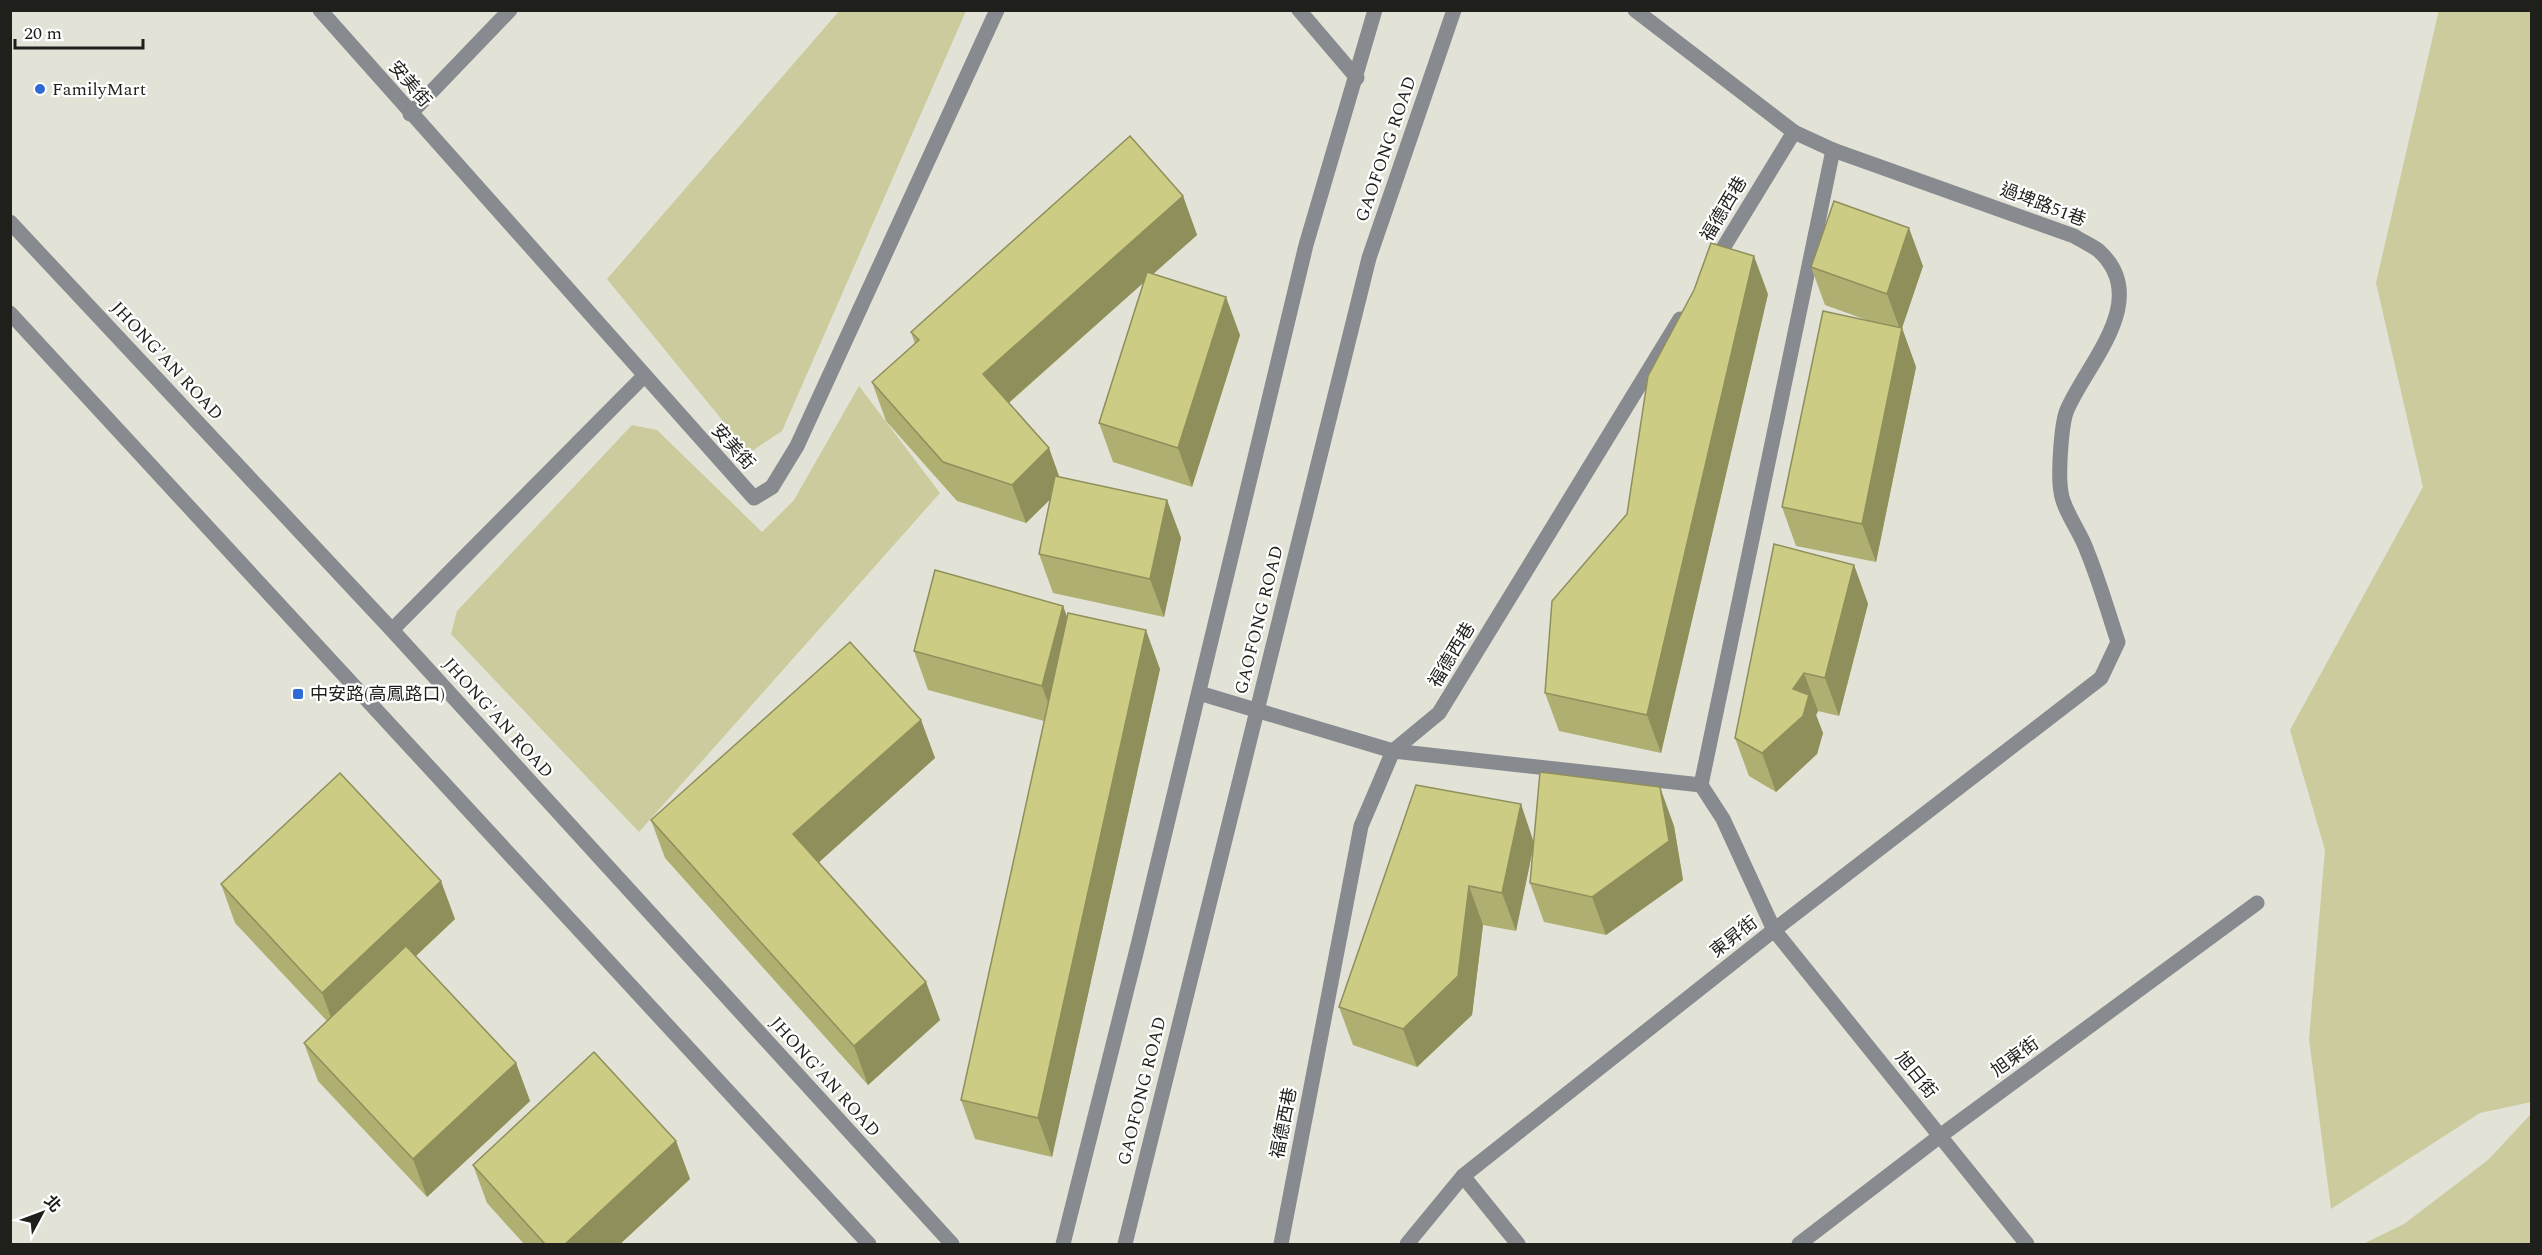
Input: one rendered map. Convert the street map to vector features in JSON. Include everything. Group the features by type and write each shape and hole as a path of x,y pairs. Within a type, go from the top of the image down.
{"street":[{"name":"安美街","path":"320,10 643,376 754,498 772,487 797,446 997,10"},
{"path":"410,114 510,10"},
{"path":"1299,10 1357,78"},
{"path":"1063,1245 1199,693 1306,245 1357,78 1375,10"},
{"name":"GAOFONG ROAD","path":"1125,1245 1369,258 1454,10"},
{"name":"過埤路51巷","path":"1635,10 1794,132 1833,150 2074,236 2098,250 2112,269 2121,292 2113,326 2096,362 2066,411 2062,436 2061,494 2087,550 2118,642 2101,678"},
{"name":"福德西巷","path":"1707,275 1794,132"},
{"path":"1199,693 1393,751 1701,785 1833,150"},
{"name":"JHONG'AN ROAD","path":"10,222 392,630 952,1245"},
{"name":"福德西巷","path":"1281,1245 1361,826 1393,751 1439,713 1688,306"},
{"path":"10,313 868,1245"},
{"path":"392,630 643,376"},
{"name":"東昇街","path":"1407,1245 1463,1176 1774,930 2101,678"},
{"name":"旭日街","path":"1701,785 1723,819 1774,930 2028,1245"},
{"name":"旭東街","path":"1799,1245 1940,1136 2257,903"},
{"path":"1463,1176 1518,1245"}],"green space":[{"path":"840,10 966,11 782,431 749,453 607,279"},
{"path":"2439,10 2531,11 2531,1102 2480,1113 2331,1209 2309,1039 2325,850 2290,730 2423,487 2376,283"},
{"path":"859,386 940,493 639,832 451,634 457,611 632,425 657,430 762,532 794,500"},
{"path":"2531,1114 2531,1244 2363,1244 2404,1224 2488,1160"}],"building":[{"path":"1130,136 1183,196 983,374 1049,448 1012,485 943,462 872,382 919,340 911,332"},
{"path":"1834,201 1909,228 1887,294 1811,267"},
{"path":"1711,243 1754,256 1647,715 1545,693 1552,601 1627,514 1648,376 1694,290"},
{"path":"1147,272 1226,297 1178,448 1099,423"},
{"path":"1823,311 1902,328 1862,524 1782,507"},
{"path":"1055,476 1167,500 1150,579 1039,554"},
{"path":"1774,544 1854,565 1825,678 1804,673 1793,689 1809,695 1803,716 1762,753 1735,738"},
{"path":"935,570 1063,606 1042,686 914,651"},
{"path":"1068,613 1146,630 1038,1118 961,1100"},
{"path":"850,642 921,720 793,834 926,982 854,1046 651,820"},
{"path":"1540,772 1660,787 1669,841 1592,897 1530,883"},
{"path":"340,773 441,881 322,993 221,884"},
{"path":"1416,785 1521,804 1502,893 1469,886 1458,976 1403,1029 1339,1007"},
{"path":"406,946 516,1063 413,1159 304,1043"},
{"path":"594,1052 676,1141 564,1245 546,1245 473,1165"}],"place":[{"name":"FamilyMart","path":"40,89"},
{"name":"中安路(高鳳路口)","path":"298,694"}]}
